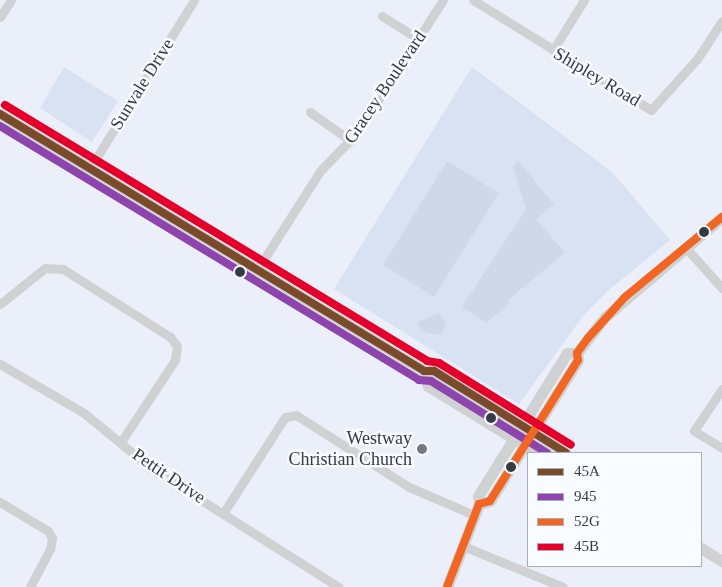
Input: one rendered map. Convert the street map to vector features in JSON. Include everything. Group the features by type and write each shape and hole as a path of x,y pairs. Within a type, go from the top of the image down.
{"main road":[{"path":"0,114 424,371 434,372 564,452"},
{"path":"477,510 490,501 578,360 577,353 614,308 722,217"},
{"path":"447,587 477,510 478,496 520,425 567,353 577,353"},
{"path":"424,371 428,386 535,452"},
{"path":"702,549 722,561"}],"street":[{"path":"0,17 11,0"},
{"name":"Sunvale Drive","path":"90,168 194,0"},
{"name":"Gracey Boulevard","path":"257,270 320,172 351,141 443,0"},
{"name":"Shipley Road","path":"473,0 651,110 697,59 722,22"},
{"path":"553,50 584,0"},
{"path":"382,16 417,38"},
{"path":"310,112 351,141"},
{"path":"686,248 722,288"},
{"path":"0,304 45,268 63,269 170,337 177,346 175,360 121,442"},
{"name":"Pettit Drive","path":"0,364 84,413 152,469 224,512 338,587"},
{"path":"722,389 694,431 722,448"},
{"path":"224,512 285,417 296,416 409,487 477,510"},
{"path":"0,502 48,531 52,538 50,549 30,587"},
{"path":"463,546 563,587"}],"shaded area":[{"path":"64,67 118,101 92,142 40,108"},
{"path":"472,67 612,172 670,240 610,289 583,316 519,404 334,289"},
{"path":"447,161 499,193 434,297 383,265"},
{"path":"518,161 554,204 536,219 565,253 508,300 510,303 486,323 462,307 526,209 513,166"},
{"path":"439,313 446,323 443,332 437,335 421,331 417,322"}],"transit line":[{"name":"45B","path":"5,105 427,361 439,363 571,445"},
{"name":"45A","path":"0,114 424,371 434,371 564,452"},
{"name":"945","path":"0,126 419,380 431,381 545,452"},
{"name":"52G","path":"447,587 479,504 490,501 578,360 577,353 588,338 625,297 722,217"}],"place":[{"name":"Westway Christian Church","path":"422,449"}]}
